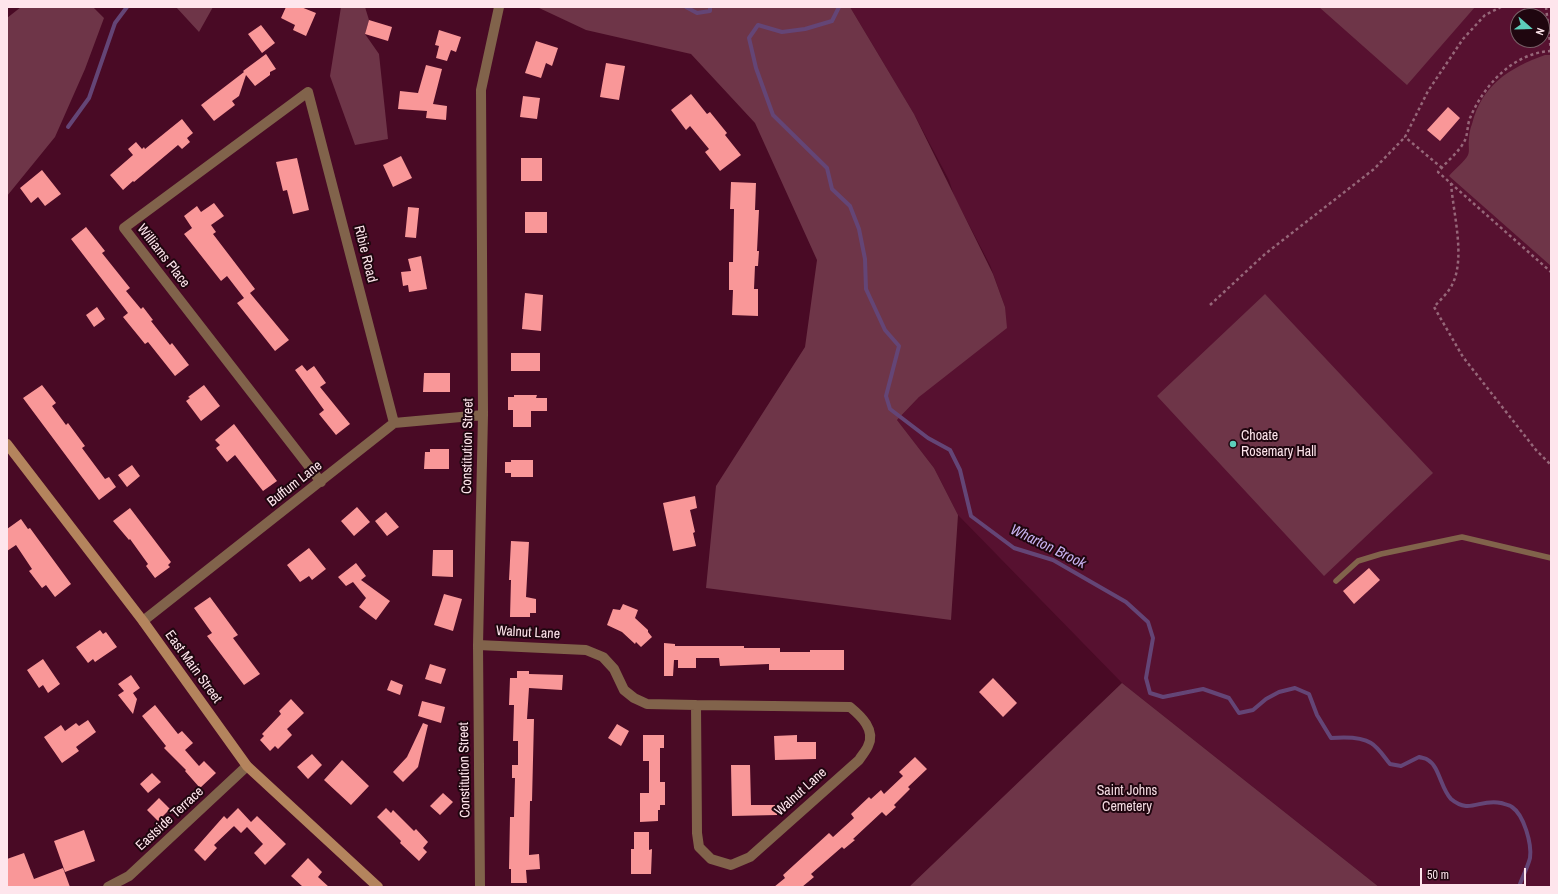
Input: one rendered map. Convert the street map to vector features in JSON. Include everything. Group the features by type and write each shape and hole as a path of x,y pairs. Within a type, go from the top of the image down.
{"main road":[{"name":"East Main Street","path":"7,444 143,621 247,766 378,887"}],"street":[{"name":"Constitution Street","path":"480,887 478,645 483,416 481,90 499,7"},
{"name":"Ribie Road","path":"308,92 394,423"},
{"name":"Williams Place","path":"308,92 124,228 321,482"},
{"path":"394,423 483,416"},
{"name":"Buffum Lane","path":"143,621 394,423"},
{"name":"Walnut Lane","path":"478,645 586,650 603,657 614,669 624,690 634,698 647,704 850,707 864,718 870,733 869,745 859,760 750,857 731,865 711,859 699,847 697,833 696,705"},
{"name":"Eastside Terrace","path":"108,887 129,876 247,766"}],"lane":[{"path":"1336,581 1358,561 1381,554 1462,537 1551,558"}],"path":[{"path":"1210,305 1265,254 1374,169 1405,137 1428,91 1463,39 1485,15 1501,7"},
{"path":"1546,7 1551,51 1531,55 1506,68 1488,86 1476,103 1469,121 1465,141 1438,172 1551,272"},
{"path":"1405,137 1442,168"},
{"path":"1451,183 1458,236 1457,272 1452,286 1434,307 1463,358 1536,450 1551,465"}],"shaded area":[{"name":"Choate Rosemary Hall","path":"850,7 1551,7 1551,887 1379,887 1122,683 958,515 934,468 897,420 1005,307 990,265 954,196 949,180 914,114"}],"green space":[{"path":"21,7 93,7 104,18 85,69 55,137 7,196 7,18"},
{"path":"176,7 213,7 199,32"},
{"path":"341,7 365,7 369,20 365,34 379,54 388,139 355,145 330,76"},
{"path":"537,7 850,7 914,114 993,274 1005,307 1007,328 919,397 897,420 934,468 958,515 951,620 706,588 716,486 805,347 817,260 755,123 691,54 586,30"},
{"path":"1319,7 1475,7 1407,85"},
{"path":"1545,55 1551,55 1551,266 1449,176 1468,155 1471,126 1477,110 1490,88 1509,72"},
{"path":"1265,294 1433,473 1324,576 1157,396"},
{"name":"Saint Johns Cemetery","path":"1122,683 1379,887 909,887"}],"building":[{"path":"286,7 301,7 316,13 306,36 293,30 295,25 281,18"},
{"path":"369,20 392,27 388,41 365,34"},
{"path":"261,25 275,43 262,53 248,34"},
{"path":"439,30 461,37 456,52 451,50 447,61 436,58 439,46 435,45"},
{"path":"536,41 558,48 552,66 546,63 541,78 525,73"},
{"path":"266,54 276,69 270,72 270,75 255,86 246,75 239,96 232,101 235,105 214,121 201,105"},
{"path":"606,63 625,66 619,100 600,97"},
{"path":"426,65 442,69 433,104 447,106 446,120 426,118 427,111 398,109 400,91 418,93"},
{"path":"691,94 707,114 710,112 727,133 725,135 741,155 720,171 705,152 709,149 690,126 686,130 671,110"},
{"path":"523,96 540,98 537,119 520,117"},
{"path":"1448,107 1460,118 1440,141 1427,130"},
{"path":"182,119 193,133 187,138 190,142 182,149 178,145 123,190 110,175 133,155 128,149 136,142 142,149 144,147 145,149"},
{"path":"401,156 412,178 393,187 383,165"},
{"path":"297,158 309,210 293,214 287,190 283,191 276,162"},
{"path":"521,158 542,158 542,181 521,181"},
{"path":"42,170 61,194 45,206 38,197 31,203 20,188"},
{"path":"731,182 756,183 755,210 759,210 757,251 759,251 758,266 755,266 754,289 758,289 758,316 732,315 733,290 729,290 729,262 733,262 734,209 730,209"},
{"path":"214,203 224,216 211,225 216,232 213,234 255,289 250,293 289,340 275,351 237,303 244,298 227,276 221,281 184,234 192,228 184,216 197,206 201,212"},
{"path":"408,207 419,208 416,238 405,237"},
{"path":"525,212 547,212 547,233 525,233"},
{"path":"86,227 105,251 102,253 130,288 126,291 141,309 143,307 153,320 151,321 170,345 172,343 189,365 175,376 148,342 145,344 123,317 128,313 71,239"},
{"path":"421,256 427,289 409,292 408,285 403,286 401,272 411,271 408,259"},
{"path":"525,293 543,295 541,331 522,329"},
{"path":"97,307 105,319 94,327 86,315"},
{"path":"511,353 540,353 540,371 511,371"},
{"path":"302,365 307,371 314,366 326,383 320,387 350,424 336,435 319,414 324,410 295,370"},
{"path":"424,373 450,373 450,392 423,392"},
{"path":"42,385 56,403 52,406 66,425 68,423 85,446 82,448 105,479 109,477 116,487 99,500 23,398"},
{"path":"204,385 220,406 201,421 186,401 190,398 188,397"},
{"path":"514,395 537,395 536,398 547,398 547,411 531,411 531,427 513,427 513,410 508,410 508,397 514,397"},
{"path":"234,424 277,481 263,491 235,455 227,462 216,448 220,445 215,440"},
{"path":"430,449 449,449 449,469 424,469 425,452 430,452"},
{"path":"511,460 533,460 533,477 511,477 511,473 505,473 505,462 511,462"},
{"path":"132,465 140,476 127,487 118,475"},
{"path":"695,496 697,508 690,510 695,532 693,533 696,546 673,551 663,503"},
{"path":"357,507 370,522 354,536 341,521"},
{"path":"130,508 171,562 168,565 170,567 155,578 146,566 148,564 130,539 129,540 113,521"},
{"path":"386,512 399,527 387,536 375,521"},
{"path":"21,519 28,529 30,528 71,584 55,597 46,585 42,588 29,571 32,569 16,545 7,551 7,529"},
{"path":"511,541 529,542 526,597 536,599 536,613 530,613 530,617 510,617 511,580 509,580"},
{"path":"309,548 326,569 312,580 309,576 300,582 287,565"},
{"path":"433,550 453,550 453,577 432,576"},
{"path":"356,563 366,576 361,580 390,601 376,620 359,607 366,598 353,582 346,586 338,577"},
{"path":"1369,568 1380,580 1354,604 1343,591"},
{"path":"444,594 462,599 453,631 434,625"},
{"path":"210,597 238,635 233,638 260,674 244,685 207,636 212,633 194,608"},
{"path":"623,604 638,610 635,618 648,630 652,637 641,647 636,642 635,644 622,632 607,625 613,609 620,610"},
{"path":"100,630 103,634 106,632 117,647 95,662 93,659 88,663 76,647"},
{"path":"664,643 675,644 675,646 744,646 744,648 780,648 780,652 844,650 844,670 769,670 769,664 720,666 719,658 696,658 696,668 678,668 678,660 674,660 673,676 664,676"},
{"path":"43,659 60,684 48,693 43,685 39,688 27,670"},
{"path":"430,664 446,669 441,684 425,679"},
{"path":"517,671 529,671 529,674 563,675 562,690 529,688 527,719 534,719 529,855 539,854 540,869 526,870 527,883 511,883 511,869 509,869 510,817 514,817 515,778 512,778 512,765 518,765 518,741 513,741 514,705 509,705 510,678 517,678"},
{"path":"131,675 140,688 133,693 137,699 133,714 118,695 124,691 118,684"},
{"path":"993,678 1017,703 1003,717 979,692"},
{"path":"391,680 403,685 400,695 387,690"},
{"path":"291,699 304,713 287,729 292,735 278,749 275,746 270,751 260,740 264,736 262,734 281,714 279,711"},
{"path":"422,701 445,707 441,723 418,716"},
{"path":"155,705 178,734 182,731 193,743 185,750 199,766 204,761 216,773 200,788 185,771 186,770 164,748 166,746 142,716"},
{"path":"88,720 96,732 76,747 79,751 62,763 44,737 61,725 65,731 76,723 79,726"},
{"path":"423,723 428,725 418,767 403,782 393,772 407,757"},
{"path":"617,724 629,731 621,746 608,738"},
{"path":"643,735 664,735 664,748 660,748 660,782 665,782 665,805 660,805 660,810 658,810 658,821 640,822 640,793 649,793 649,761 643,761"},
{"path":"797,735 797,742 816,742 816,759 775,760 774,736"},
{"path":"312,754 322,765 308,779 297,767"},
{"path":"915,757 927,769 908,787 910,789 894,805 896,807 886,816 882,812 853,839 855,840 844,849 842,847 811,874 814,877 802,887 774,887 785,878 783,875 829,833 833,837 854,818 851,814 869,797 871,799 881,790 884,794 903,776 899,772"},
{"path":"342,760 369,786 351,805 324,780"},
{"path":"731,765 750,765 751,805 777,805 777,815 732,816"},
{"path":"152,773 161,782 148,793 140,784"},
{"path":"443,793 453,802 440,815 430,806"},
{"path":"159,798 170,809 158,821 147,810"},
{"path":"238,808 251,822 257,816 286,844 265,865 254,853 263,844 247,827 241,833 227,819"},
{"path":"386,808 391,813 393,810 414,831 416,829 428,842 423,848 427,852 419,861 400,843 401,841 377,817"},
{"path":"224,816 234,826 214,845 217,848 205,861 194,850"},
{"path":"84,830 95,861 65,872 54,841"},
{"path":"634,832 649,832 649,850 652,849 651,874 631,874 631,849 634,849"},
{"path":"24,853 34,879 63,868 70,887 7,887 7,859"},
{"path":"308,858 322,872 318,877 329,887 303,887 291,876"}],"waterway":[{"path":"68,127 89,98 115,23 127,7"},
{"path":"686,7 697,13 710,11 710,7"},
{"name":"Wharton Brook","path":"839,7 832,21 805,29 782,32 758,25 749,38 756,68 773,115 827,168 832,189 850,206 859,229 865,259 866,289 885,330 899,346 886,396 890,409 928,438 950,450 960,470 971,516 1014,548 1053,560 1126,602 1148,622 1153,638 1146,678 1150,693 1163,697 1203,689 1229,698 1239,713 1253,710 1266,699 1279,692 1295,688 1309,694 1317,715 1331,738 1341,737 1362,739 1367,741 1376,747 1390,764 1401,766 1419,757 1427,759 1435,767 1448,795 1458,804 1470,806 1494,802 1511,806 1520,816 1530,845 1530,858 1520,884 1521,887"}],"place":[{"name":"Choate Rosemary Hall","path":"1233,444"}]}
